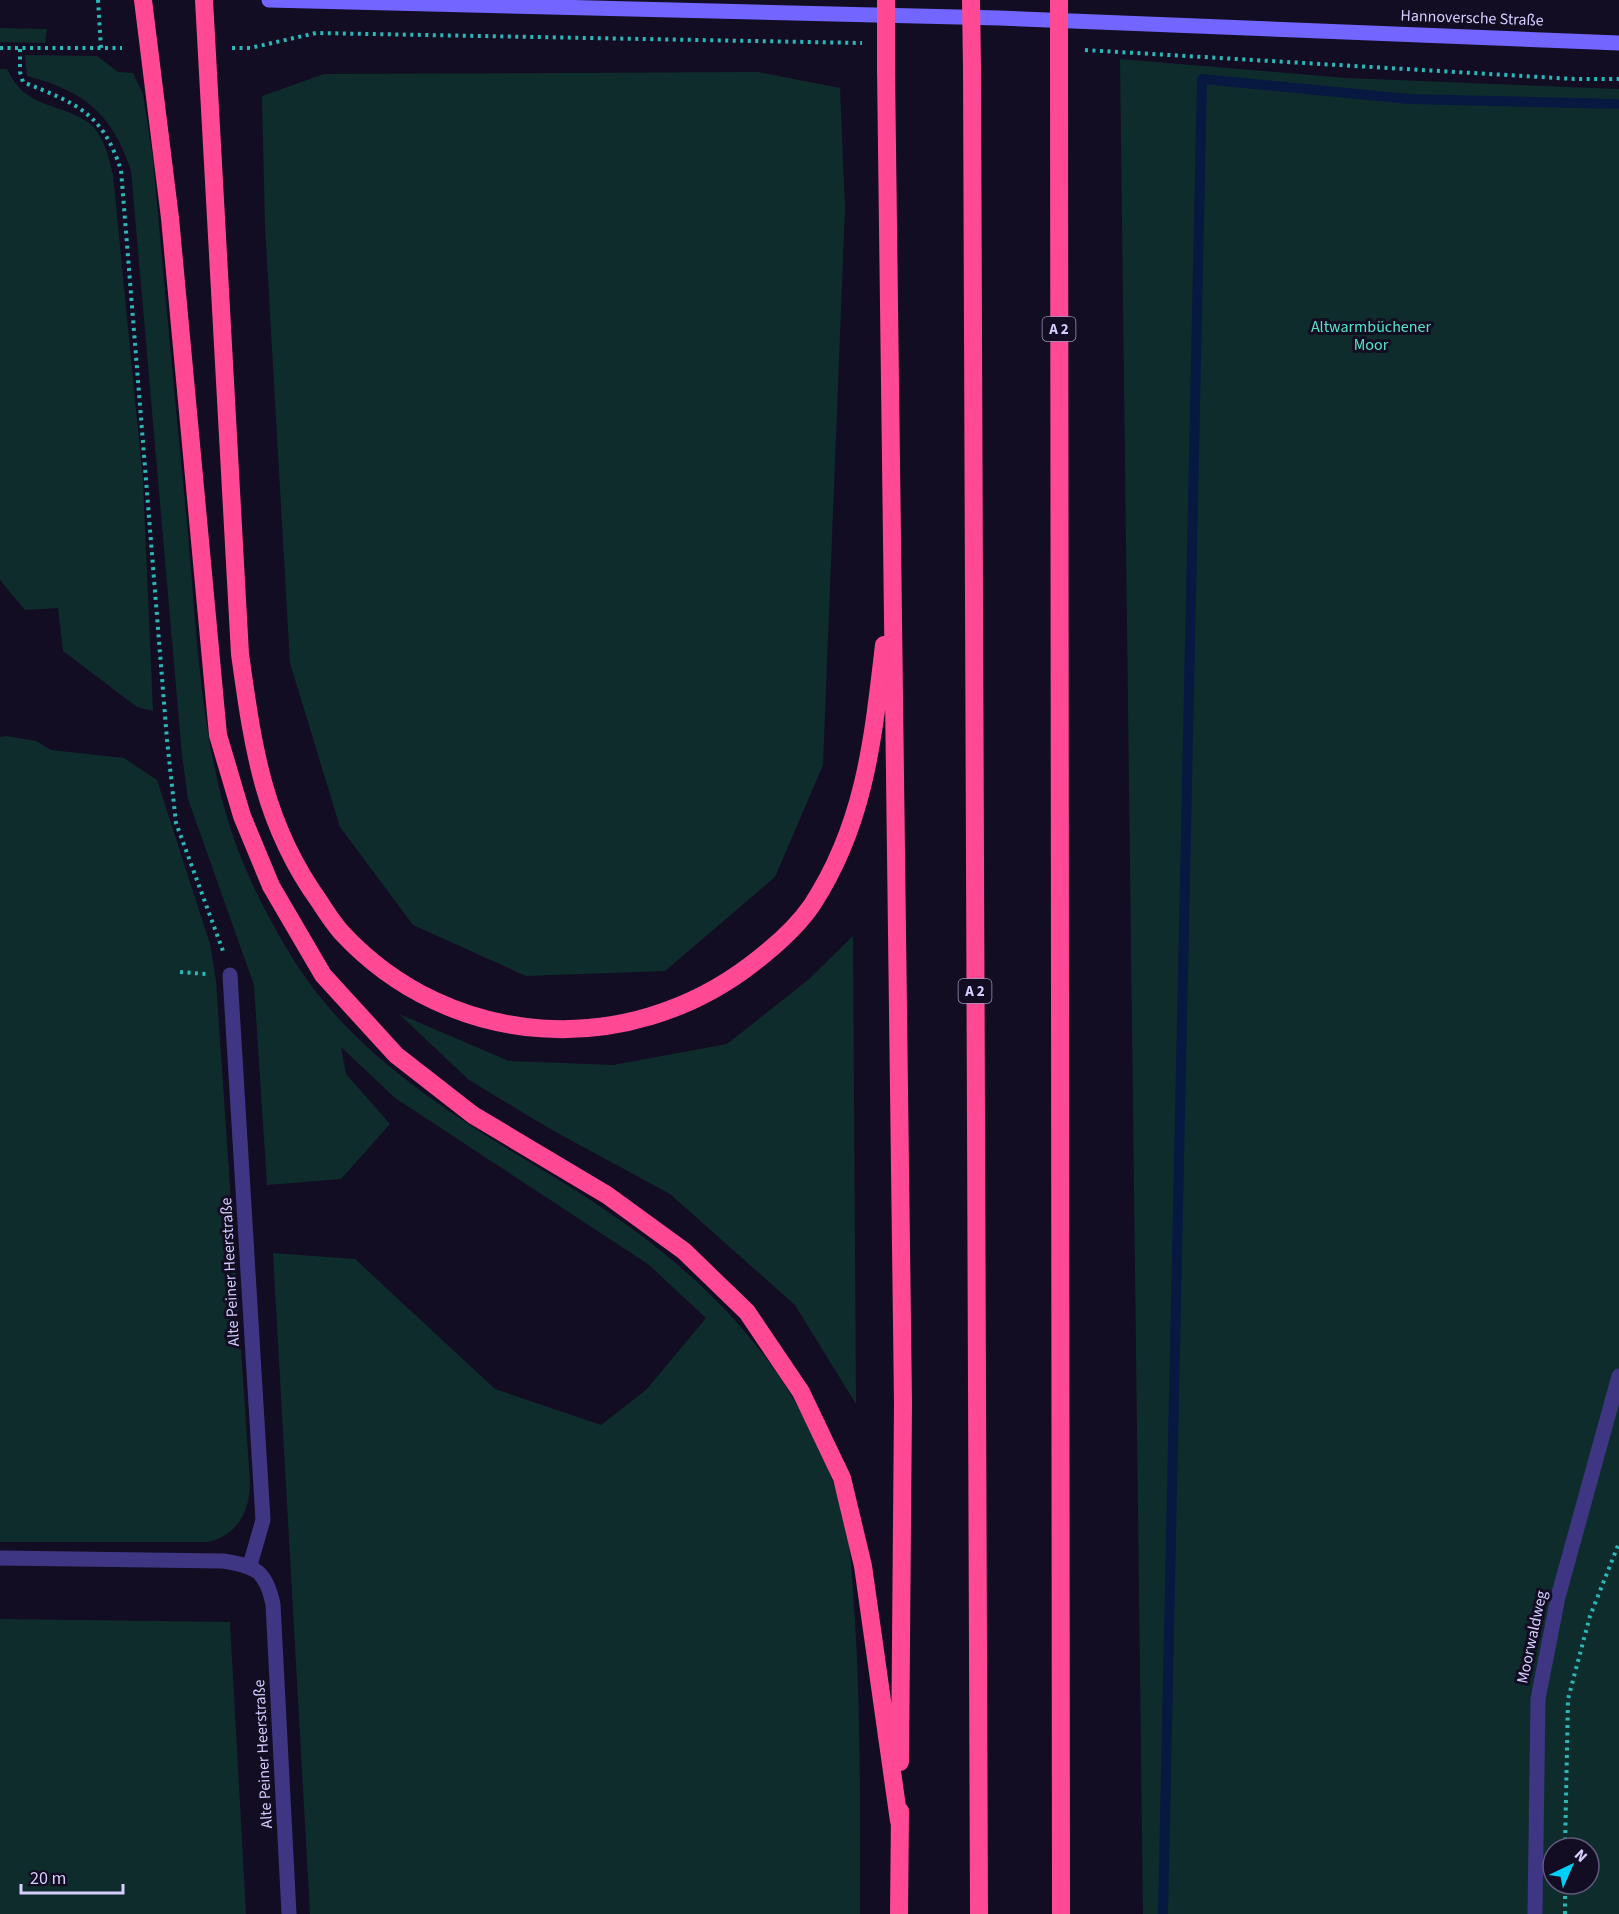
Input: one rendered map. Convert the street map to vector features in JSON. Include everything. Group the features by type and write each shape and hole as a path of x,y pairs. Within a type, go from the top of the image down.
{"highway":[{"path":"143,0 171,230 218,735 242,816 271,886 323,975 396,1055 473,1115 607,1195 684,1251 747,1312 801,1392 842,1478 863,1566 899,1821"},
{"path":"204,0 240,654 251,734 271,814 299,873 341,932 382,970 418,993 468,1015 524,1027 578,1031 629,1023 685,1004 724,986 760,958 810,908 840,855 857,813 877,711 893,574"},
{"path":"885,0 903,1403 899,1914"},
{"name":"A 2","path":"971,0 979,1914"},
{"name":"A 2","path":"1059,0 1061,1914"}],"main road":[{"name":"Hannoversche Straße","path":"269,0 999,18 1619,43"}],"street":[{"name":"Alte Peiner Heerstraße","path":"230,975 263,1520 250,1565 261,1574 269,1586 273,1604 289,1914"},
{"name":"Moorwaldweg","path":"1535,1914 1538,1699 1558,1597 1619,1376"},
{"path":"0,1558 223,1561 250,1565"}],"path":[{"path":"0,48 101,48 98,0"},
{"path":"20,49 20,72 23,82 82,109 101,126 113,147 121,170 166,740 176,823 211,915 230,975"},
{"path":"1566,1836 1568,1699 1590,1616 1619,1543"},
{"path":"1565,1896 1565,1914"}],"green space":[{"path":"0,28 47,29 45,43 0,42"},
{"path":"25,55 97,56 118,72 133,73 143,94 153,159 196,633 210,743 226,814 237,848 284,944 308,982 337,1016 401,1076 473,1127 598,1205 689,1274 728,1313 764,1356 795,1402 821,1453 842,1509 851,1564 860,1767 860,1914 310,1914 273,1253 355,1259 495,1389 601,1425 646,1390 706,1318 648,1264 395,1098 341,1047 346,1074 390,1124 341,1179 267,1185 254,985 188,799 182,755 131,170 115,134 94,108 65,89 27,76"},
{"name":"Altwarmbüchener Moor","path":"1120,59 1346,78 1619,89 1619,1914 1143,1914"},
{"path":"0,69 7,69 15,82 32,98 92,125 104,145 113,175 143,481 153,711 137,707 63,651 58,608 25,610 0,580"},
{"path":"758,72 840,88 845,208 823,765 775,877 665,971 526,976 413,925 340,827 290,663 265,226 262,96 324,74"},
{"path":"0,737 36,741 51,750 124,758 157,780 210,944 216,981 250,1482 248,1503 240,1520 227,1534 208,1542 0,1542"},
{"path":"853,936 856,1404 795,1305 670,1194 552,1130 469,1080 399,1014 509,1061 613,1065 727,1044 808,980"},
{"path":"0,1619 230,1622 246,1914 0,1914"}],"waterway":[{"path":"1163,1914 1202,79 1409,99 1619,104"}]}
